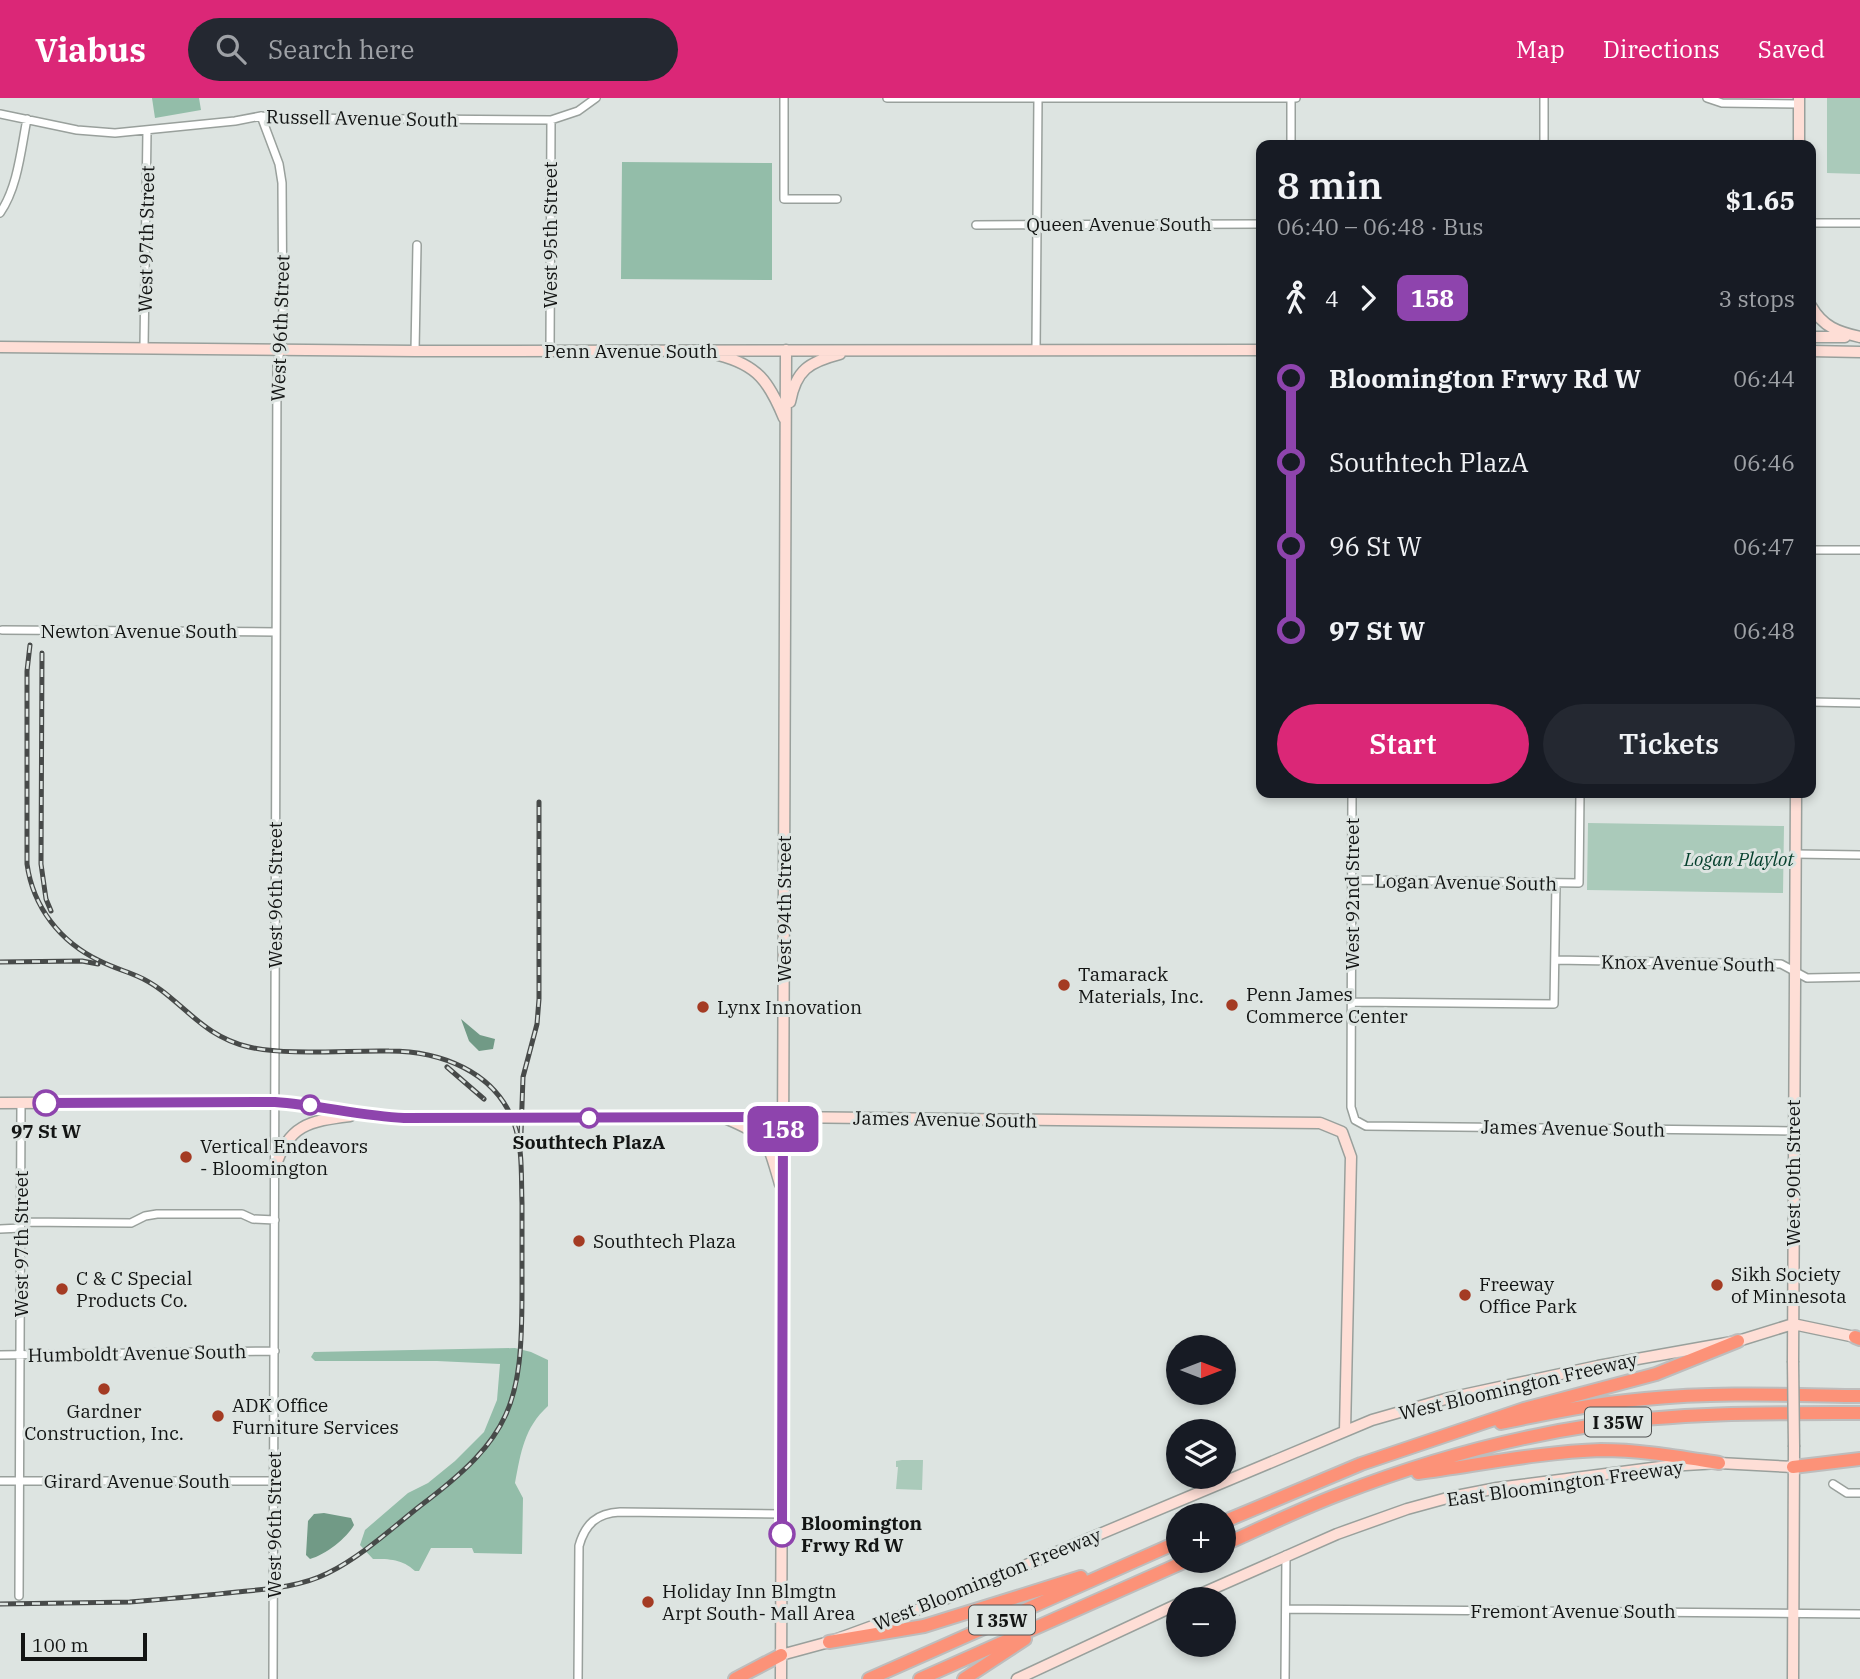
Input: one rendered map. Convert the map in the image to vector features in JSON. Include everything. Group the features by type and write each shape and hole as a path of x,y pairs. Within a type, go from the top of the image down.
{"highway":[{"path":"1440,1437 1524,1409 1656,1374 1738,1341"},
{"name":"I 35W","path":"1236,1517 1361,1464 1440,1437 1589,1406 1709,1395 1860,1396"},
{"name":"I 35W","path":"1236,1539 1383,1478 1463,1453 1595,1425 1699,1414 1860,1413"},
{"path":"1383,1478 1601,1450 1665,1454 1719,1463"},
{"path":"1793,1467 1860,1459"},
{"name":"I 35W","path":"869,1679 1166,1547"},
{"path":"829,1642 925,1626 1135,1561"},
{"name":"I 35W","path":"920,1679 1166,1570"},
{"path":"964,1679 1056,1619"},
{"path":"735,1679 781,1655"}],"street":[{"name":"Russell Avenue South","path":"0,114 95,133 148,131 261,116 551,120 578,111 596,98"},
{"path":"784,98 784,199 837,199"},
{"path":"887,98 1294,98 1291,140"},
{"path":"1544,98 1544,140"},
{"path":"1707,98 1721,103 1799,101 1799,140"},
{"path":"1036,350 1038,99"},
{"name":"West 96th Street","path":"261,116 279,164 282,183 283,338 276,365 273,1679"},
{"path":"0,213 12,190 27,118"},
{"name":"West 95th Street","path":"550,351 551,120"},
{"name":"West 97th Street","path":"144,347 148,131"},
{"path":"1816,223 1860,223"},
{"name":"Queen Avenue South","path":"976,225 1256,224"},
{"path":"415,351 416,245"},
{"path":"1816,313 1833,330 1860,337"},
{"path":"1816,337 1860,337"},
{"name":"Penn Avenue South","path":"0,346 415,351 1256,350"},
{"name":"West 94th Street","path":"780,1679 786,350"},
{"path":"704,351 744,363 763,378 775,397 785,423"},
{"path":"785,423 793,387 804,369 822,359 853,351"},
{"path":"1816,351 1860,352"},
{"path":"1816,550 1860,550"},
{"name":"Newton Avenue South","path":"2,630 276,632"},
{"path":"1816,702 1860,702"},
{"name":"West 92nd Street","path":"1352,798 1351,1107 1355,1120"},
{"name":"Logan Avenue South","path":"1352,880 1579,883 1580,798"},
{"name":"West 90th Street","path":"1793,1679 1796,798"},
{"path":"1795,854 1860,855"},
{"path":"1352,1002 1554,1004 1556,883"},
{"name":"Knox Avenue South","path":"1555,960 1781,964 1807,978 1860,977"},
{"name":"James Avenue South","path":"0,1103 275,1102 404,1118 783,1117 1320,1123 1342,1132 1351,1157 1345,1431"},
{"name":"West 97th Street","path":"19,1596 21,1103"},
{"path":"275,1168 281,1149 298,1129 317,1120 364,1115"},
{"path":"723,1118 753,1130 762,1138 783,1192"},
{"name":"James Avenue South","path":"1355,1120 1366,1126 1793,1131"},
{"path":"0,1228 21,1225 131,1223 157,1214 242,1214 253,1219 275,1220"},
{"path":"1793,1324 1858,1338"},
{"name":"West Bloomington Freeway","path":"781,1655 829,1642 933,1604 1372,1420 1449,1398 1598,1366 1738,1341 1793,1324"},
{"name":"Humboldt Avenue South","path":"0,1354 275,1351"},
{"name":"East Bloomington Freeway","path":"1216,1587 1286,1555 1407,1509 1451,1497 1497,1488 1668,1466 1719,1463 1793,1467"},
{"name":"Girard Avenue South","path":"0,1481 274,1481"},
{"path":"1833,1484 1847,1493 1860,1493"},
{"path":"578,1679 579,1546 585,1529 595,1518 620,1512 782,1514"},
{"path":"1285,1679 1286,1555"},
{"name":"Fremont Avenue South","path":"1286,1609 1860,1614"},
{"path":"1017,1679 1166,1610"}],"green space":[{"path":"1827,98 1860,98 1860,174 1827,173"},
{"name":"Logan Playlot","path":"1588,823 1784,826 1783,893 1587,890"},
{"path":"923,1460 922,1490 896,1489 896,1461"}],"shaded area":[{"path":"152,98 199,98 201,110 155,118"},
{"path":"622,162 772,163 772,280 621,279"},
{"path":"461,1019 480,1035 495,1039 493,1049 479,1051 469,1041"},
{"path":"515,1348 548,1360 548,1406 529,1432 515,1483 523,1498 522,1554 474,1553 472,1548 431,1548 419,1571 395,1560 373,1559 360,1545 365,1530 408,1493 428,1483 455,1461 484,1432 497,1400 500,1364 315,1361 311,1357 314,1352"},
{"path":"314,1514 351,1518 354,1525 335,1545 310,1559 306,1555 308,1521"}],"railway":[{"path":"30,645 27,671 27,864 35,895 42,909 61,933 86,953 152,984 202,1024 231,1041 265,1050 408,1052 446,1060 463,1068 480,1077 505,1105 514,1123 520,1153 522,1290 519,1362 506,1414 493,1437 475,1459 376,1542 353,1559 317,1578 272,1588 130,1602"},
{"path":"42,653 41,864 46,899 51,911"},
{"path":"521,1133 523,1077 537,1024 539,999 539,802"},
{"path":"0,962 82,961 98,964"},
{"path":"447,1067 484,1099"},
{"path":"0,1604 132,1602"}],"bus line":[{"name":"158","path":"46,1103 275,1102 404,1118 783,1117 782,1534"}],"place":[{"name":"Tamarack Materials, Inc.","path":"1064,985"},
{"name":"Penn James Commerce Center","path":"1232,1005"},
{"name":"Lynx Innovation","path":"703,1007"},
{"name":"97 St W","path":"46,1103"},
{"name":"Southtech PlazA","path":"589,1118"},
{"name":"Vertical Endeavors - Bloomington","path":"186,1157"},
{"name":"Southtech Plaza","path":"579,1241"},
{"name":"Sikh Society of Minnesota","path":"1717,1285"},
{"name":"C & C Special Products Co.","path":"62,1289"},
{"name":"Freeway Office Park","path":"1465,1295"},
{"name":"Gardner Construction, Inc.","path":"104,1389"},
{"name":"ADK Office Furniture Services","path":"218,1416"},
{"name":"Bloomington Frwy Rd W","path":"782,1534"},
{"name":"Holiday Inn Blmgtn Arpt South- Mall Area","path":"648,1602"}]}
